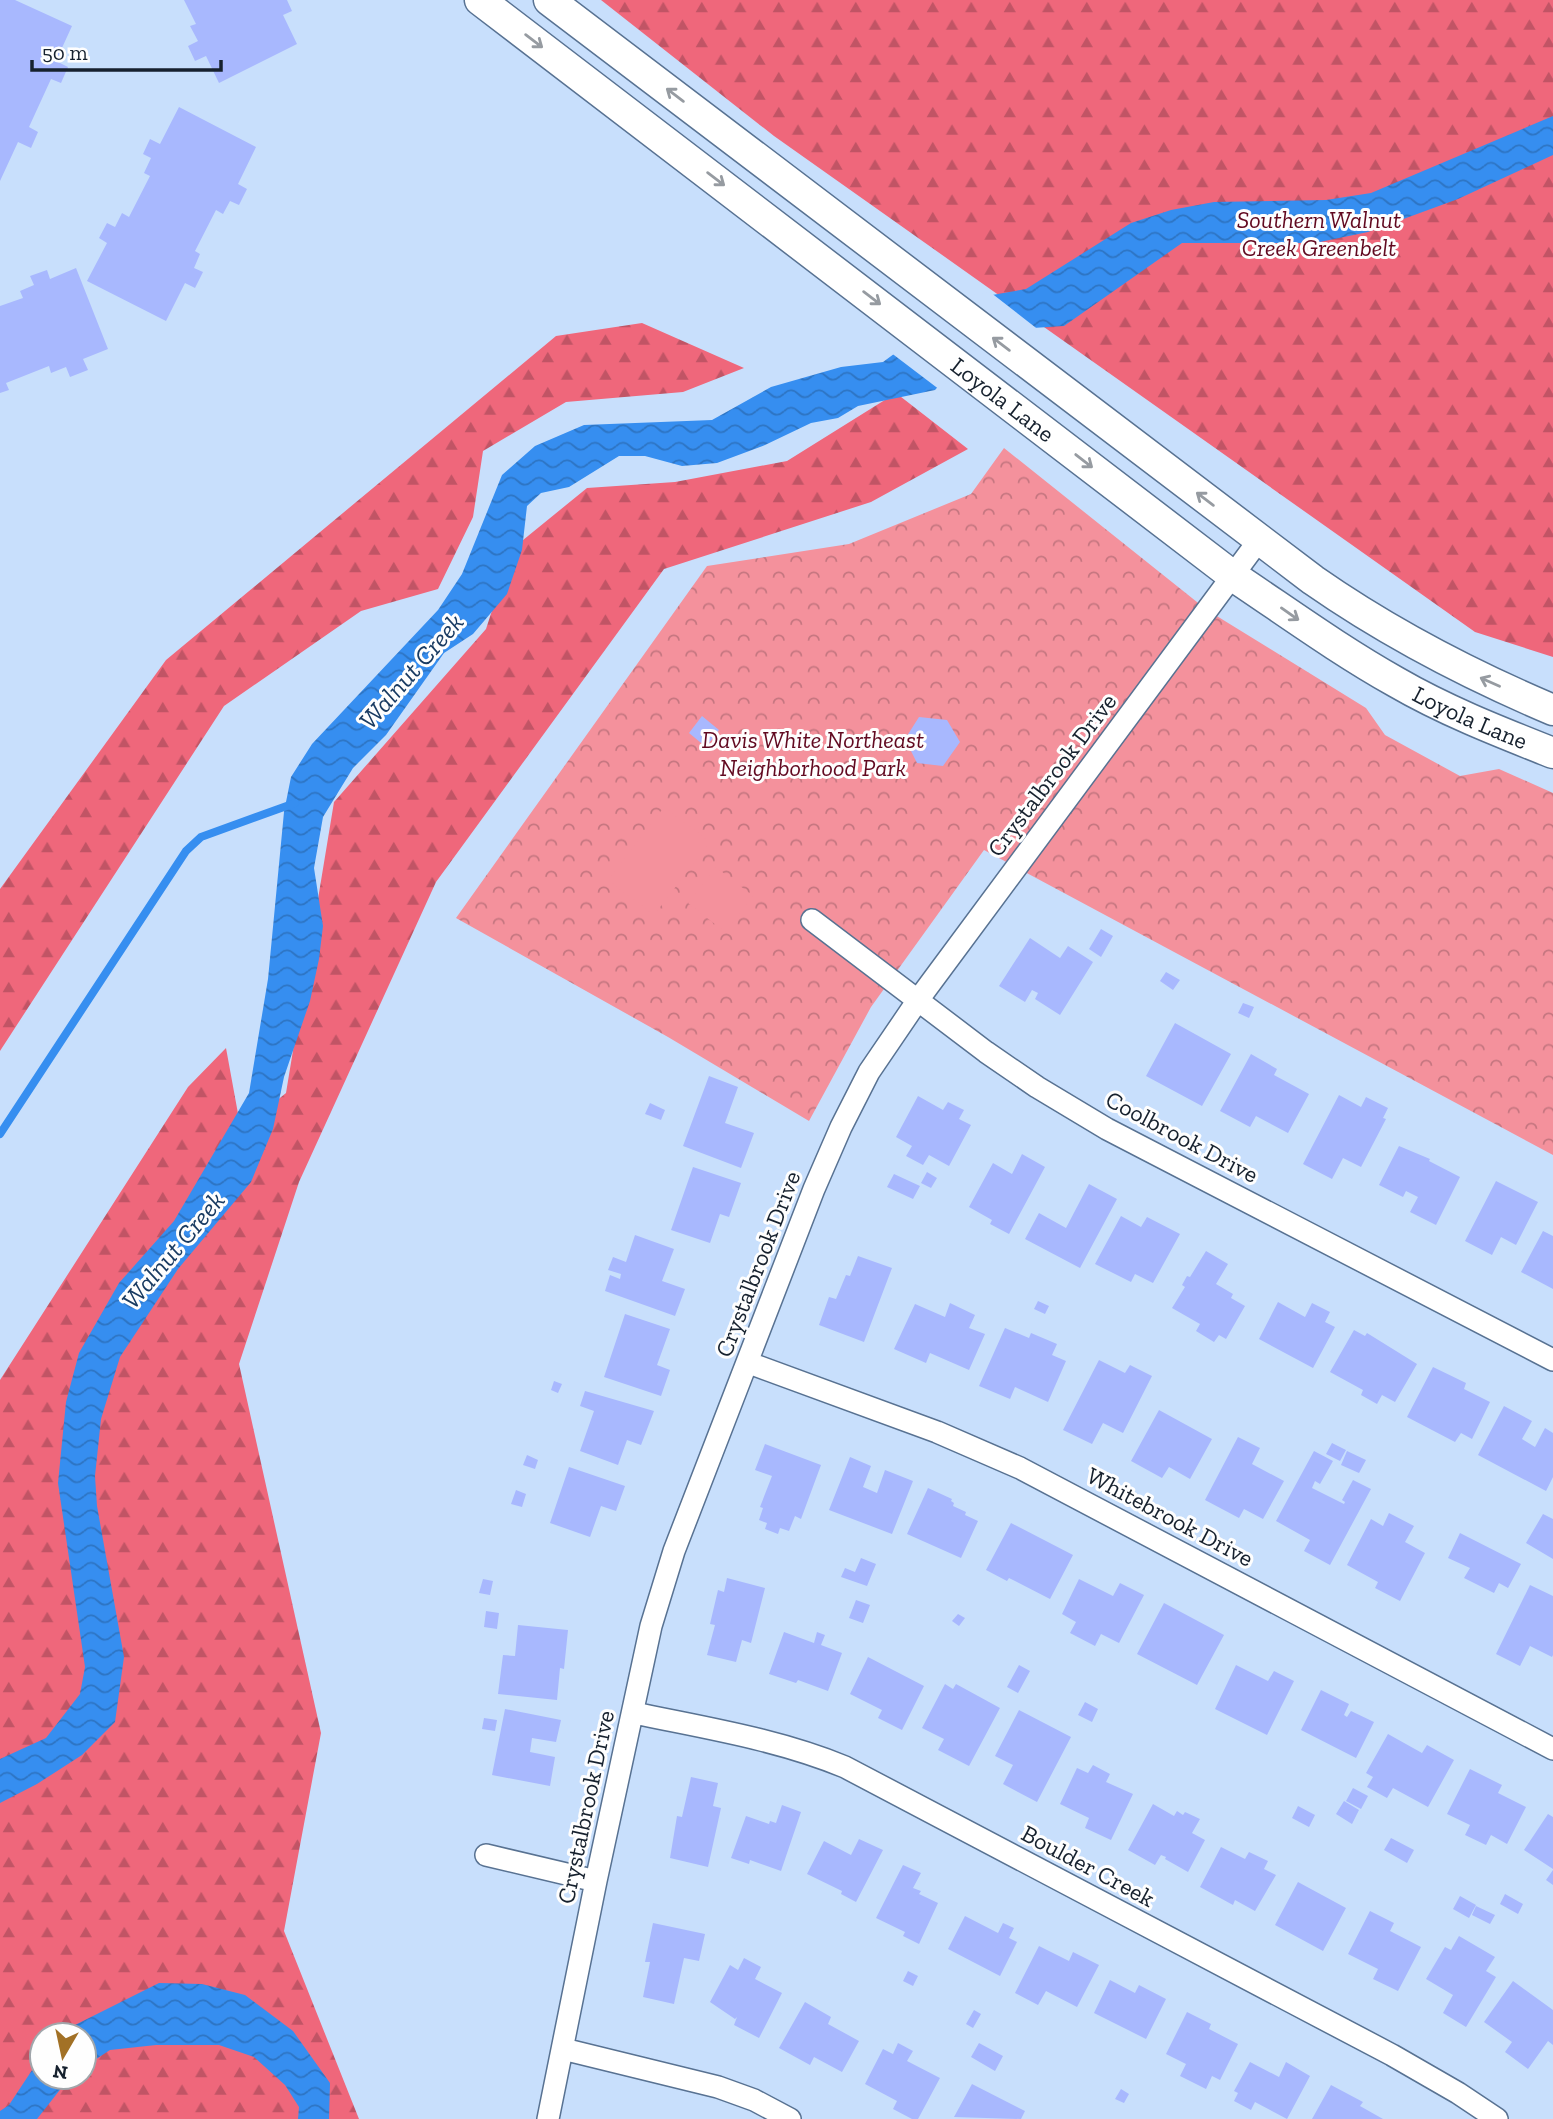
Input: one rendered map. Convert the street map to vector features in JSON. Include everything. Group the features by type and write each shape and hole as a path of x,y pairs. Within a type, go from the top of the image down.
{"main road":[{"name":"Loyola Lane","path":"480,0 1233,576 1341,649 1398,683 1484,725 1553,753"},
{"name":"Loyola Lane","path":"549,0 1259,540 1341,599 1400,636 1471,674 1553,710"},
{"path":"753,207 781,176"}],"street":[{"name":"Crystalbrook Drive","path":"548,2119 651,1626 674,1551 749,1363 814,1189 841,1127 869,1072 918,1000 1259,540"},
{"name":"Coolbrook Drive","path":"812,920 1037,1087 1107,1129 1553,1360"},
{"name":"Whitebrook Drive","path":"749,1363 937,1432 1020,1468 1553,1749"},
{"name":"Boulder Creek","path":"634,1713 806,1751 845,1767 1392,2055 1497,2119"},
{"path":"486,1855 596,1881"},
{"path":"564,2049 718,2087 754,2100 790,2119"}],"green space":[{"name":"Southern Walnut Creek Greenbelt","path":"601,0 1553,0 1553,657 1475,632 774,136"},
{"path":"642,323 744,368 683,392 566,402 483,451 473,517 438,589 361,611 224,706 0,1051 0,889 166,660 556,336"},
{"path":"896,393 968,449 871,502 664,569 436,882 299,1182 239,1364 321,1733 284,1931 359,2119 0,2119 0,1380 188,1087 226,1048 241,1130 286,1093 334,802 486,629 512,549 587,488 675,482 787,461"},
{"name":"Davis White Northeast Neighborhood Park","path":"1004,448 1207,610 1366,708 1385,735 1460,776 1499,769 1553,793 1553,1155 984,850 871,1007 809,1121 668,1037 456,918 707,566 849,544 971,494"},
{"path":"664,807 710,842 654,915 608,880"},
{"path":"716,867 753,896 725,932 688,903"}],"water":[{"name":"Walnut Creek","path":"1553,116 1553,155 1458,199 1368,232 1315,243 1182,243 1064,326 1017,329 979,341 935,390 858,406 838,418 811,423 765,445 717,463 682,466 645,456 619,456 569,487 541,493 527,506 522,550 507,594 473,634 444,653 386,735 353,768 323,817 314,868 323,926 319,959 310,1001 284,1077 273,1129 251,1182 178,1269 120,1357 101,1419 95,1476 97,1506 124,1657 115,1722 82,1755 37,1784 0,1803 0,1759 46,1738 80,1694 85,1667 58,1483 66,1402 79,1353 119,1283 174,1221 249,1093 268,979 284,812 291,777 312,744 438,610 462,574 502,475 535,446 584,425 712,420 771,387 841,367 883,362 969,299 1026,289 1131,223 1171,210 1214,202 1326,200 1371,193"},
{"path":"159,1983 202,1984 245,1995 293,2031 330,2083 329,2119 298,2119 299,2107 285,2085 254,2057 219,2045 156,2045 110,2050 98,2058 98,2021 83,2021"},
{"path":"28,2076 28,2091 59,2091 37,2119 0,2119 0,2111 9,2105"}],"pier":[{"path":"990,292 1040,331 1018,332 981,344 940,390 890,352 967,296"}],"building":[{"path":"0,0 15,0 72,26 56,61 68,67 61,83 51,79 29,127 38,132 31,148 18,142 0,181"},
{"path":"184,0 287,0 292,11 283,15 297,44 219,83 206,56 195,61 188,46 198,41 190,26 196,24"},
{"path":"179,107 256,147 238,184 247,189 239,205 230,201 223,214 216,210 195,251 200,254 194,268 203,272 195,288 185,283 166,321 87,281 107,243 99,238 107,223 115,227 122,213 129,217 150,176 144,173 151,158 143,154 150,139 160,144"},
{"path":"76,268 108,349 83,359 88,370 70,377 66,367 51,373 49,366 6,383 9,390 0,393 0,306 23,298 20,291 34,285 30,276 47,270 50,279"},
{"path":"702,716 719,730 706,747 689,733"},
{"path":"919,717 947,720 960,742 943,766 917,763 905,739"},
{"path":"1101,929 1113,936 1101,957 1089,949"},
{"path":"1030,938 1060,958 1068,946 1093,962 1060,1015 1035,999 1038,993 1032,990 1025,1002 999,986"},
{"path":"1166,972 1180,980 1173,990 1160,981"},
{"path":"1243,1003 1254,1007 1249,1018 1238,1013"},
{"path":"1175,1023 1231,1054 1202,1106 1146,1076"},
{"path":"1251,1054 1277,1069 1274,1075 1309,1094 1288,1133 1256,1116 1250,1127 1220,1111"},
{"path":"709,1076 738,1087 725,1123 754,1133 741,1168 683,1146"},
{"path":"1339,1095 1361,1107 1366,1097 1388,1108 1383,1118 1386,1119 1361,1167 1343,1158 1332,1179 1303,1164"},
{"path":"918,1096 943,1110 948,1102 964,1110 959,1119 971,1125 949,1166 929,1155 923,1165 906,1156 912,1146 896,1137"},
{"path":"650,1103 665,1110 661,1120 645,1114"},
{"path":"1399,1146 1430,1159 1429,1161 1460,1177 1436,1225 1410,1212 1418,1197 1406,1191 1403,1197 1379,1185"},
{"path":"1022,1154 1045,1167 1009,1234 990,1224 992,1220 969,1207 993,1163 1012,1174"},
{"path":"693,1167 741,1183 729,1217 720,1214 710,1243 671,1230"},
{"path":"927,1172 937,1178 931,1188 921,1183"},
{"path":"894,1174 920,1186 913,1199 887,1187"},
{"path":"1496,1181 1538,1202 1516,1245 1501,1237 1492,1255 1465,1241"},
{"path":"1089,1184 1117,1199 1080,1268 1025,1239 1039,1213 1066,1228"},
{"path":"1121,1216 1141,1227 1147,1217 1180,1234 1153,1283 1135,1274 1131,1282 1095,1264"},
{"path":"1543,1231 1553,1236 1553,1289 1521,1272"},
{"path":"635,1235 674,1249 662,1281 685,1289 675,1316 605,1291 610,1275 620,1279 621,1274 608,1270 613,1257 626,1262"},
{"path":"1206,1251 1228,1264 1216,1284 1233,1294 1231,1298 1245,1306 1226,1339 1219,1335 1214,1342 1196,1331 1200,1324 1172,1308 1185,1287 1182,1285 1187,1276 1190,1277"},
{"path":"858,1256 892,1268 864,1342 819,1325 829,1297 836,1299"},
{"path":"1038,1301 1049,1306 1045,1314 1034,1309"},
{"path":"1278,1302 1305,1317 1312,1303 1330,1312 1325,1322 1335,1327 1313,1368 1259,1339"},
{"path":"950,1303 975,1315 969,1328 985,1334 969,1370 930,1353 926,1363 894,1349 915,1304 945,1317"},
{"path":"625,1314 670,1329 657,1365 670,1370 661,1396 604,1377"},
{"path":"1005,1328 1029,1338 1031,1333 1057,1344 1052,1355 1066,1361 1048,1402 1015,1387 1010,1399 979,1386"},
{"path":"1354,1330 1365,1336 1367,1333 1417,1364 1395,1402 1382,1395 1377,1404 1361,1395 1363,1390 1330,1372"},
{"path":"1099,1360 1125,1373 1130,1365 1152,1376 1123,1433 1103,1423 1092,1444 1063,1430"},
{"path":"1433,1367 1466,1383 1464,1389 1490,1402 1472,1439 1461,1433 1455,1442 1407,1417"},
{"path":"554,1381 562,1384 558,1393 551,1390"},
{"path":"585,1391 654,1411 641,1445 627,1440 618,1465 580,1451 594,1411 580,1406"},
{"path":"1504,1406 1532,1421 1522,1439 1535,1447 1545,1428 1553,1433 1553,1477 1546,1491 1478,1455"},
{"path":"1159,1410 1212,1439 1190,1479 1169,1467 1162,1478 1131,1461"},
{"path":"1238,1437 1260,1448 1252,1464 1284,1481 1263,1519 1244,1509 1239,1518 1205,1500"},
{"path":"1332,1443 1346,1450 1340,1461 1326,1454"},
{"path":"765,1444 821,1465 801,1519 795,1516 789,1531 780,1528 778,1534 765,1529 767,1523 759,1520 763,1508 760,1507 772,1476 755,1470"},
{"path":"1314,1451 1333,1461 1320,1484 1315,1481 1312,1488 1344,1504 1342,1500 1353,1480 1371,1489 1330,1565 1304,1551 1310,1540 1276,1521"},
{"path":"1347,1451 1366,1460 1359,1473 1341,1465"},
{"path":"527,1455 538,1460 535,1469 523,1465"},
{"path":"850,1457 871,1466 863,1487 877,1493 885,1470 913,1481 892,1534 829,1510"},
{"path":"569,1467 625,1486 616,1511 601,1506 590,1537 550,1523"},
{"path":"928,1488 952,1499 953,1506 978,1521 961,1558 907,1534"},
{"path":"516,1490 526,1494 522,1507 511,1504"},
{"path":"1389,1513 1414,1526 1405,1542 1425,1553 1400,1601 1375,1588 1378,1582 1347,1565 1371,1519 1383,1526"},
{"path":"1543,1514 1553,1519 1553,1559 1526,1543"},
{"path":"1011,1523 1073,1555 1050,1599 1009,1578 1007,1581 986,1570"},
{"path":"1460,1533 1521,1564 1508,1588 1499,1583 1494,1593 1464,1578 1470,1568 1448,1558"},
{"path":"861,1558 876,1564 867,1586 841,1577 845,1568 855,1572"},
{"path":"727,1578 765,1588 751,1643 742,1640 736,1662 707,1655 715,1625 710,1624 718,1590 724,1592"},
{"path":"483,1579 493,1581 490,1595 479,1593"},
{"path":"1079,1579 1113,1596 1120,1583 1144,1595 1119,1643 1101,1634 1095,1646 1070,1633 1076,1622 1062,1614"},
{"path":"1530,1585 1553,1596 1553,1655 1552,1657 1530,1646 1520,1666 1496,1654"},
{"path":"856,1600 870,1605 863,1623 849,1618"},
{"path":"1164,1603 1224,1635 1197,1685 1137,1654"},
{"path":"486,1611 499,1613 497,1629 484,1627"},
{"path":"958,1614 965,1618 959,1626 952,1621"},
{"path":"518,1625 568,1630 564,1669 560,1668 557,1700 498,1694 503,1655 515,1656"},
{"path":"784,1632 814,1643 817,1632 825,1635 821,1645 842,1653 828,1691 798,1680 796,1683 769,1674"},
{"path":"868,1657 924,1686 902,1730 878,1718 882,1710 850,1694"},
{"path":"1019,1665 1030,1671 1018,1693 1007,1687"},
{"path":"1236,1665 1268,1681 1274,1671 1294,1681 1267,1735 1215,1709"},
{"path":"945,1684 953,1689 956,1684 1000,1708 969,1766 938,1750 944,1739 922,1728"},
{"path":"1321,1690 1349,1704 1344,1715 1347,1717 1351,1711 1374,1722 1356,1758 1301,1730"},
{"path":"1085,1702 1098,1709 1092,1722 1078,1715"},
{"path":"505,1709 561,1720 556,1742 532,1738 530,1752 555,1757 550,1786 492,1775"},
{"path":"1019,1710 1071,1737 1037,1802 1003,1784 1013,1765 995,1756"},
{"path":"484,1718 497,1720 495,1731 482,1729"},
{"path":"1388,1734 1422,1753 1427,1745 1454,1760 1428,1807 1393,1788 1387,1798 1367,1787 1373,1777 1366,1773"},
{"path":"1093,1765 1110,1774 1106,1782 1133,1794 1111,1840 1085,1828 1089,1818 1060,1804 1077,1768 1088,1773"},
{"path":"1470,1769 1502,1785 1498,1793 1526,1807 1507,1844 1491,1835 1486,1845 1465,1835 1470,1825 1447,1814"},
{"path":"691,1777 718,1783 713,1806 721,1808 708,1867 670,1858 677,1816 682,1817"},
{"path":"1353,1788 1368,1796 1361,1809 1346,1801"},
{"path":"1344,1801 1359,1810 1352,1824 1336,1814"},
{"path":"1153,1804 1174,1816 1177,1811 1200,1819 1192,1833 1205,1840 1188,1872 1161,1855 1155,1865 1128,1850"},
{"path":"782,1805 801,1812 781,1871 750,1860 749,1864 731,1858 746,1816 769,1824 770,1821 776,1823"},
{"path":"1298,1806 1315,1815 1309,1827 1292,1818"},
{"path":"1548,1814 1553,1817 1553,1869 1524,1850"},
{"path":"1391,1838 1414,1850 1407,1863 1384,1850"},
{"path":"859,1839 883,1850 856,1902 841,1894 842,1891 807,1874 824,1841 851,1855"},
{"path":"1221,1847 1245,1859 1249,1852 1268,1861 1264,1869 1276,1875 1255,1911 1235,1900 1233,1905 1200,1887"},
{"path":"903,1865 921,1873 913,1888 938,1903 919,1944 903,1936 905,1932 876,1918"},
{"path":"1553,1870 1553,1885 1546,1880"},
{"path":"1298,1882 1346,1908 1323,1951 1275,1925"},
{"path":"1505,1894 1523,1904 1518,1914 1500,1904"},
{"path":"1460,1896 1476,1905 1469,1918 1453,1909"},
{"path":"1476,1906 1495,1915 1490,1924 1472,1915"},
{"path":"1370,1911 1394,1923 1390,1931 1421,1947 1398,1991 1373,1979 1378,1969 1348,1954"},
{"path":"965,1916 998,1933 1003,1923 1014,1928 1009,1938 1017,1942 1000,1976 948,1949"},
{"path":"653,1923 705,1934 699,1961 684,1958 674,2004 643,1997 650,1962 645,1962"},
{"path":"1459,1936 1495,1957 1486,1971 1496,1977 1466,2027 1443,2013 1453,1995 1426,1979 1445,1947 1451,1950"},
{"path":"1039,1946 1069,1961 1073,1952 1099,1965 1077,2007 1046,1991 1038,2005 1015,1993"},
{"path":"744,1958 761,1967 755,1979 782,1993 759,2038 734,2025 737,2017 735,2019 710,2002 730,1965 738,1970"},
{"path":"908,1971 918,1976 913,1986 903,1981"},
{"path":"1110,1980 1135,1993 1139,1985 1166,1999 1146,2039 1094,2013"},
{"path":"1513,1981 1553,2010 1553,2045 1548,2041 1528,2069 1505,2052 1512,2042 1484,2022"},
{"path":"805,2002 831,2017 828,2024 859,2041 842,2072 814,2057 810,2065 779,2048"},
{"path":"974,2010 981,2014 973,2028 966,2024"},
{"path":"1187,2012 1211,2024 1209,2029 1238,2044 1220,2080 1212,2076 1206,2089 1180,2076 1186,2064 1166,2054"},
{"path":"898,2043 913,2051 907,2061 940,2078 918,2119 912,2119 893,2109 897,2101 865,2084 883,2049 893,2054"},
{"path":"979,2043 1003,2056 995,2071 971,2057"},
{"path":"1250,2062 1279,2077 1286,2062 1310,2076 1287,2119 1255,2102 1251,2110 1234,2101 1238,2093 1234,2091"},
{"path":"972,2084 1025,2111 1021,2119 954,2117"},
{"path":"1331,2085 1363,2102 1360,2106 1383,2119 1312,2119"},
{"path":"1121,2089 1129,2094 1124,2103 1115,2099"}],"waterway":[{"path":"0,1134 186,851 201,837 295,803"}]}
